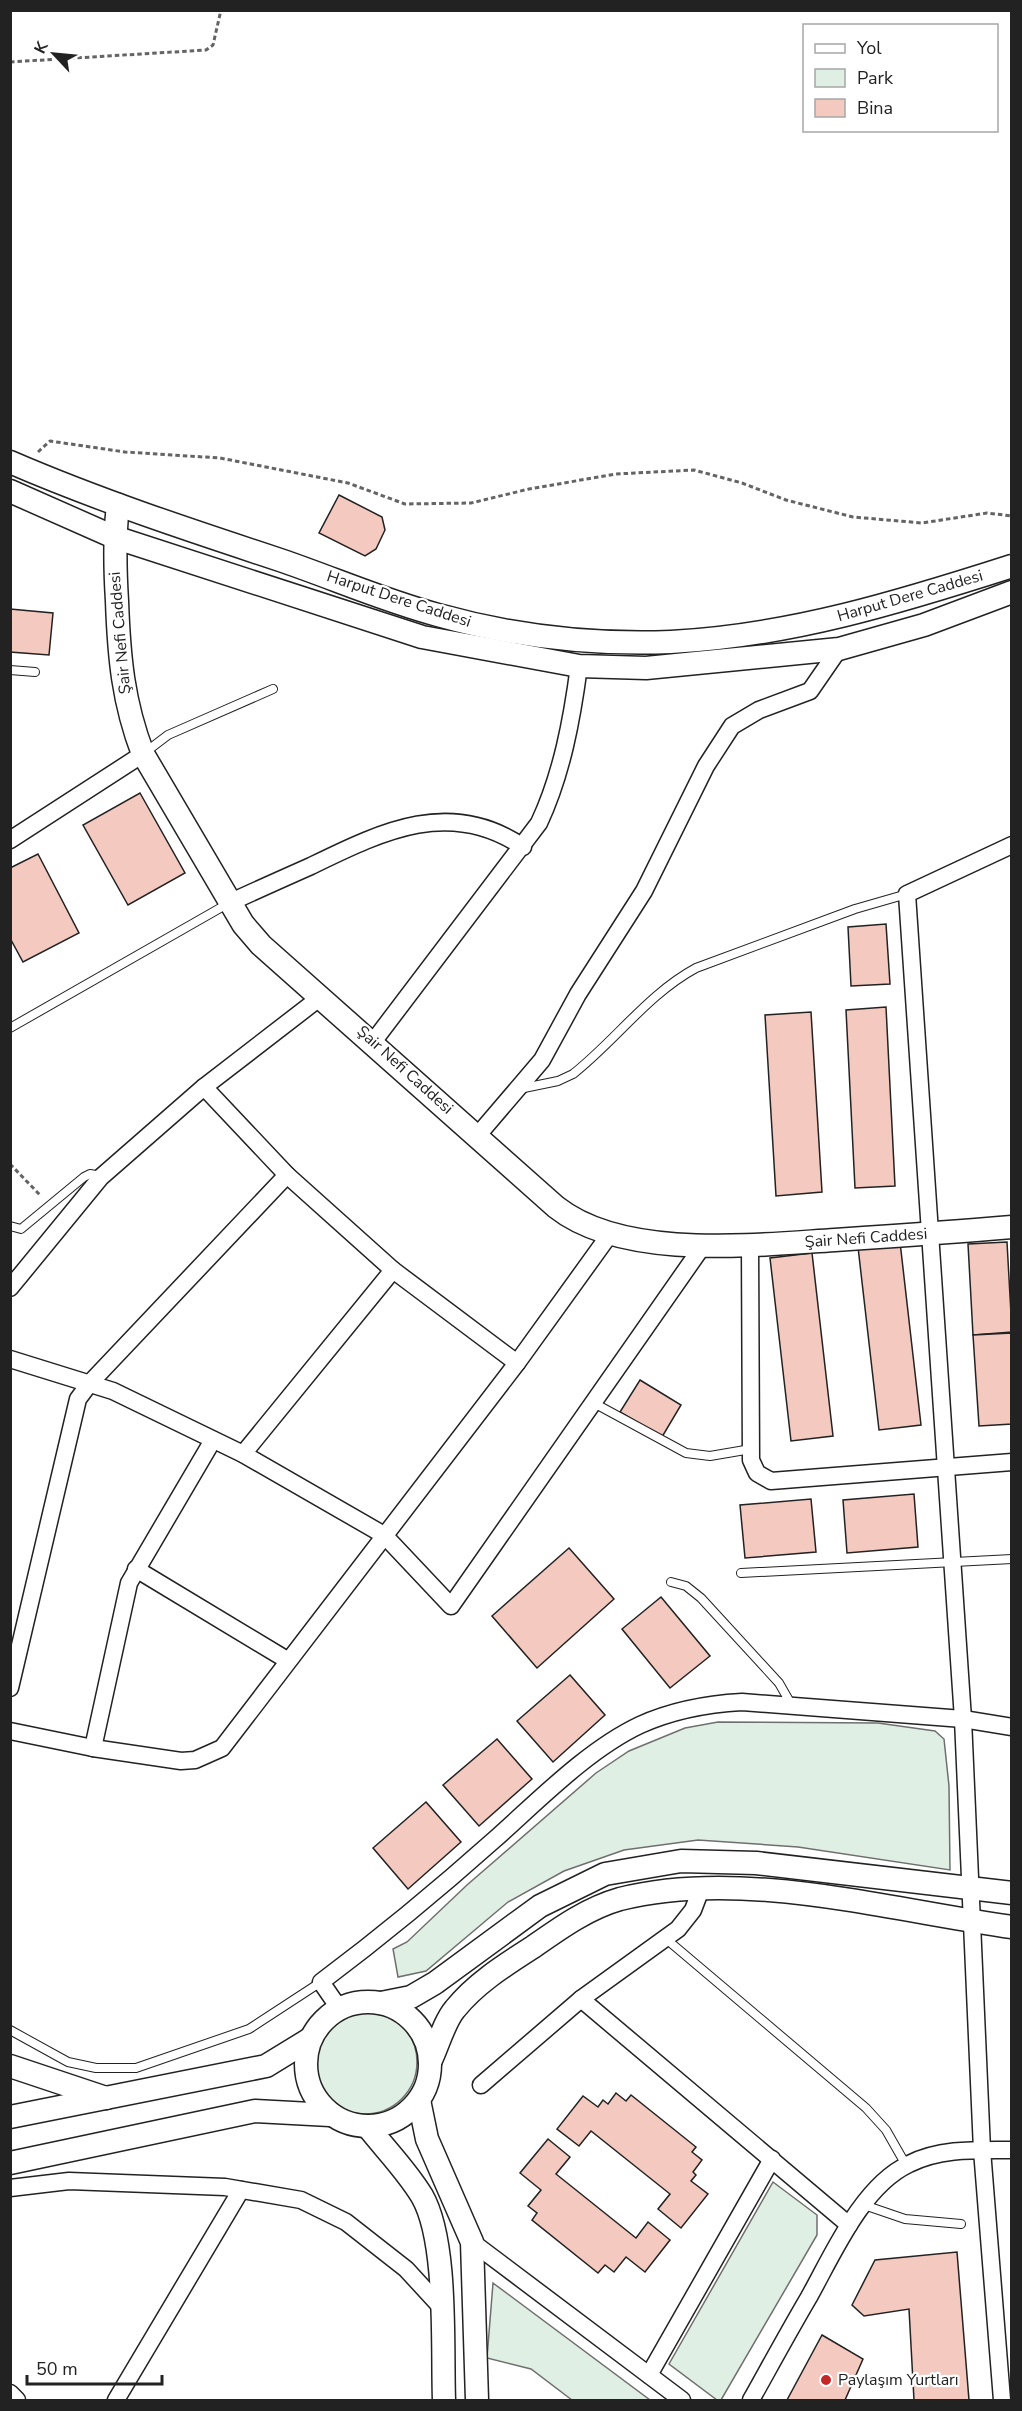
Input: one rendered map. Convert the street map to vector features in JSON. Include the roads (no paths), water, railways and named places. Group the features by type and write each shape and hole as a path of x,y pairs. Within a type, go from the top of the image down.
{"street":[{"name":"Harput Dere Caddesi","path":"16,464 118,505 436,615 498,630 591,641 671,642 768,632 886,606 1011,566"},
{"name":"Harput Dere Caddesi","path":"13,494 114,537 422,637 579,666 646,668 839,649 924,625 1011,592"},
{"name":"Şair Nefi Caddesi","path":"118,505 114,537 119,658 124,695 143,754 243,924 261,945 322,996 568,1216 609,1234 702,1247 931,1234 1011,1227"},
{"path":"478,1135 542,1060 578,994 644,891 706,766 732,726 759,711 810,691 839,649"},
{"path":"373,1042 523,847 550,800 572,720 579,666"},
{"path":"10,840 143,754"},
{"path":"231,902 360,842 418,824 441,821 468,823 493,830 523,847"},
{"path":"1002,2400 1004,2327 982,2150 963,1719 907,894 1011,845"},
{"path":"10,1288 101,1177 204,1087 322,996"},
{"path":"204,1087 287,1175 393,1270 517,1363"},
{"path":"10,1688 75,1407 90,1383 287,1175"},
{"path":"10,1731 93,1748 181,1761 210,1756 222,1748 234,1735 287,1660 517,1363 609,1234"},
{"path":"750,1245 751,1449 753,1467 763,1478 771,1481 1011,1462"},
{"path":"10,1359 113,1391 243,1454 384,1535 451,1606 702,1247"},
{"path":"243,1454 393,1270"},
{"path":"93,1748 125,1594 136,1569 213,1440"},
{"path":"136,1569 287,1660"},
{"path":"339,2008 321,1982 410,1914 555,1786 612,1741 639,1725 672,1712 706,1704 741,1702 792,1704 963,1719 1011,1727"},
{"path":"381,2003 401,2011 417,2025 427,2043 430,2062 428,2082 419,2100 406,2114 388,2124 368,2127 349,2124 330,2115 317,2102 308,2082 305,2061 310,2040 322,2022 339,2008 360,2002 381,2003 411,1997 471,1959 540,1906 605,1874 681,1861 756,1863 1011,1893"},
{"path":"481,2085 581,1999 686,1920 701,1889"},
{"path":"430,2062 454,2010 491,1974 575,1918 618,1900 667,1890 738,1889 829,1897 1011,1927"},
{"path":"581,1999 849,2225"},
{"path":"10,2117 109,2099 139,2080 266,2066 310,2040"},
{"path":"10,2066 109,2099"},
{"path":"419,2100 427,2139 472,2242 477,2400"},
{"path":"10,2163 255,2111 330,2115"},
{"path":"368,2127 407,2173 423,2198 438,2250 444,2400"},
{"path":"751,2400 849,2225 885,2180 906,2165 926,2156 982,2150 1011,2150"},
{"path":"649,2375 772,2159"},
{"path":"10,2188 69,2181 241,2190 301,2200 346,2222 406,2270 441,2307"},
{"path":"116,2400 241,2190"},
{"path":"472,2242 681,2400"},
{"path":"10,2393 16,2400"}],"lane":[{"path":"10,670 35,672"},
{"path":"143,754 174,732 273,689"},
{"path":"519,1089 573,1074 654,997 674,980 696,968 855,909 907,894"},
{"path":"10,1028 231,902"},
{"path":"10,1226 21,1229 84,1177 96,1174 101,1177"},
{"path":"592,1402 686,1453 710,1456 751,1449"},
{"path":"741,1573 1011,1559"},
{"path":"671,1582 686,1586 701,1598 779,1683 792,1704"},
{"path":"665,1938 866,2108 886,2130 906,2165"},
{"path":"10,2030 68,2062 139,2080 249,2029 321,1982"},
{"path":"864,2205 905,2219 961,2224"}],"place":[{"name":"Paylaşım Yurtları","path":"826,2380"}]}
